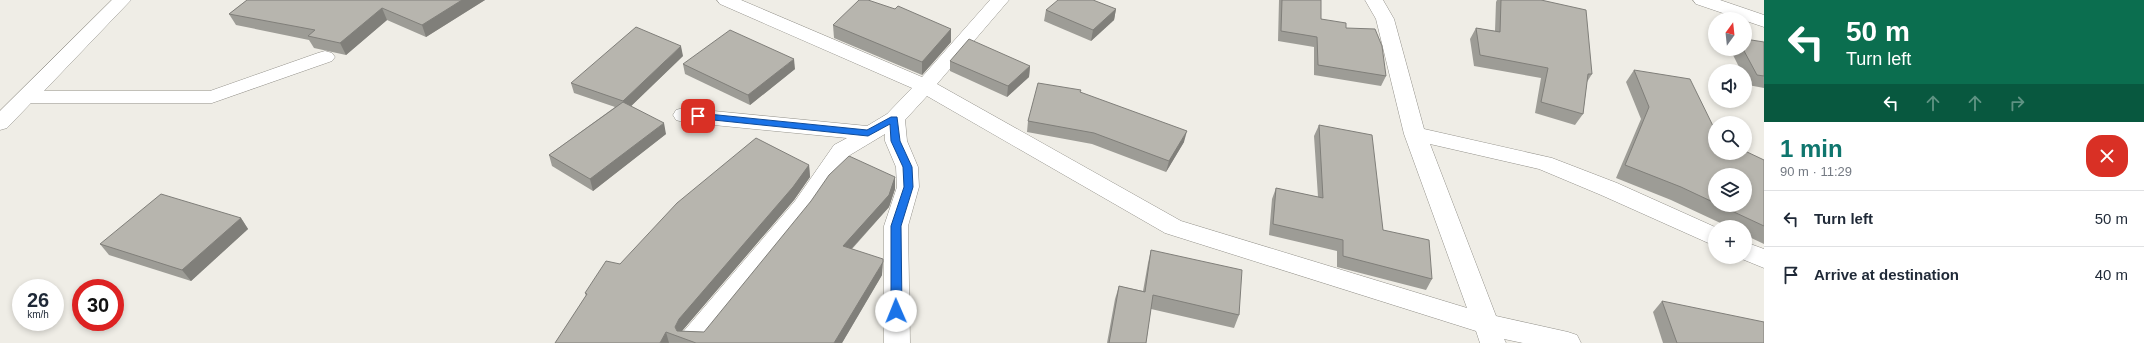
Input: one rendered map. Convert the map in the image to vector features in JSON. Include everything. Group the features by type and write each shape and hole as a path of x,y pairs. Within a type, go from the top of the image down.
{"main road":[{"path":"0,123 122,0"},
{"path":"726,0 925,86 1174,227 1490,334 1568,343"},
{"path":"692,340 803,207 842,150 894,118 925,86 1000,0"},
{"path":"1374,0 1385,19 1415,134 1490,334"},
{"path":"1702,0 1764,21"},
{"path":"25,97 212,97 324,57"},
{"path":"684,115 768,122 868,133"},
{"path":"894,118 896,141 907,167 908,187 896,226 897,343"},
{"path":"1415,134 1544,163 1609,188 1708,234"},
{"path":"1752,254 1764,259"}],"building":[{"path":"247,0 462,0 422,25 382,8 340,43 308,36 315,30 229,14"},
{"path":"859,0 868,0 895,9 898,6 951,29 922,62 833,25"},
{"path":"1058,0 1093,0 1116,9 1093,30 1046,10"},
{"path":"1282,0 1321,0 1321,19 1346,23 1346,28 1375,29 1382,46 1386,76 1318,65 1317,37 1281,31"},
{"path":"1501,0 1541,0 1586,10 1592,74 1588,74 1583,114 1541,102 1548,68 1480,55 1476,28 1500,32"},
{"path":"636,27 681,46 623,101 571,83"},
{"path":"730,30 794,59 748,95 683,64"},
{"path":"969,39 1030,66 1008,86 950,61"},
{"path":"1752,40 1764,42 1764,76 1757,75 1747,56 1752,56"},
{"path":"1634,70 1690,79 1708,116 1708,160 1752,160 1752,154 1764,160 1764,226 1734,212 1752,212 1752,168 1708,168 1708,200 1681,187 1625,165 1649,107"},
{"path":"1038,83 1081,90 1080,92 1187,131 1169,161 1094,133 1028,121"},
{"path":"623,102 664,123 590,179 549,155"},
{"path":"1319,125 1372,135 1383,230 1429,240 1432,279 1343,256 1343,240 1273,224 1276,188 1323,198"},
{"path":"756,138 809,165 793,187 679,319 675,327 677,331 704,332 811,201 829,175 849,156 895,177 889,195 843,246 883,259 883,262 834,343 696,343 666,332 660,343 555,343 587,294 585,293 606,261 620,264 677,203"},
{"path":"161,194 241,218 182,270 100,244"},
{"path":"1151,250 1242,270 1239,315 1153,295 1146,343 1109,343 1119,286 1145,292"},
{"path":"1662,301 1764,322 1764,343 1677,343"}],"route":[{"path":"698,116 868,133 894,118 896,141 907,167 908,187 896,226 896,311"}]}
